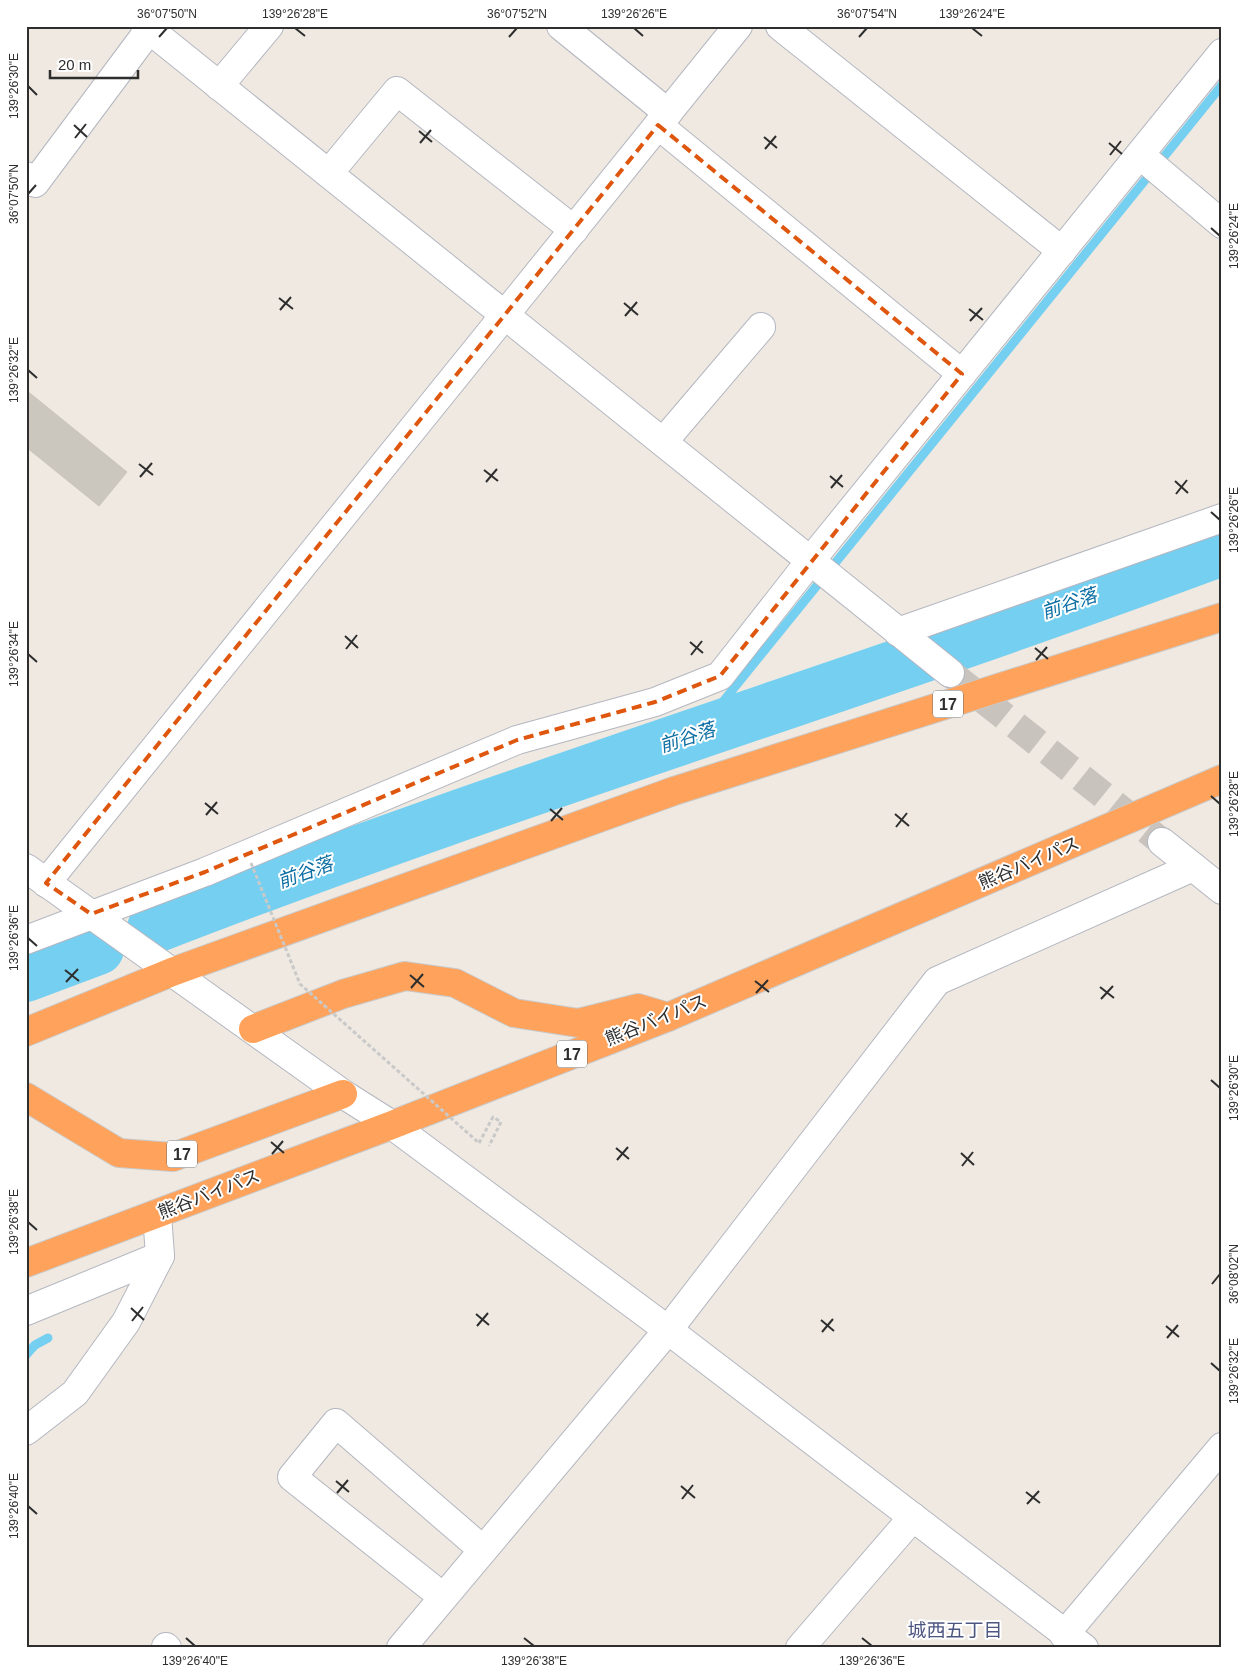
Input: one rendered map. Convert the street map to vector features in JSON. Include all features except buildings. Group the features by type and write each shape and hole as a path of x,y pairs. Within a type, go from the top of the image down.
{"highway":[{"name":"17","path":"26,1032 172,972 674,791 1222,617"},
{"name":"熊谷バイパス","path":"26,1263 392,1125 668,1017 1222,779"},
{"name":"17","path":"253,1029 343,994 406,976 455,983 514,1013 578,1023 638,1008 668,1017"},
{"name":"17","path":"26,1097 119,1153 173,1157 343,1094"}],"street":[{"path":"219,86 270,26"},
{"path":"561,26 663,119 962,374"},
{"path":"738,26 505,315 36,875 343,1094 392,1125 668,1330 1074,1641 1222,1447"},
{"path":"780,26 1062,251"},
{"path":"26,176 35,183 148,27 950,673"},
{"path":"26,940 205,872 517,740 654,702 720,676 1140,155 1213,81 1222,53"},
{"path":"329,173 397,91 574,230"},
{"path":"1140,155 1222,224"},
{"path":"663,442 761,327"},
{"path":"899,633 1222,518"},
{"path":"1162,842 1222,890"},
{"path":"401,1648 668,1330 937,981 1193,867"},
{"path":"26,1431 75,1393 126,1322 160,1256 157,1214"},
{"path":"26,1311 160,1256"},
{"path":"444,1597 292,1477 336,1423 483,1550"},
{"path":"800,1648 913,1518"}],"path":[{"path":"251,863 300,984 479,1143 493,1117 501,1122 489,1146"}],"highlighted area":[{"path":"658,125 962,374 720,676 655,702 517,740 205,872 91,914 46,883"}],"waterway":[{"path":"696,735 1222,85"},
{"name":"前谷落","path":"153,928 419,830 1089,599 1222,550"},
{"name":"前谷落","path":"26,976 98,949"},
{"path":"26,1355 35,1345 48,1338"}],"tunnel":[{"path":"950,673 1162,842"}],"district":[{"name":"城西五丁目","path":"955,1630"}]}
